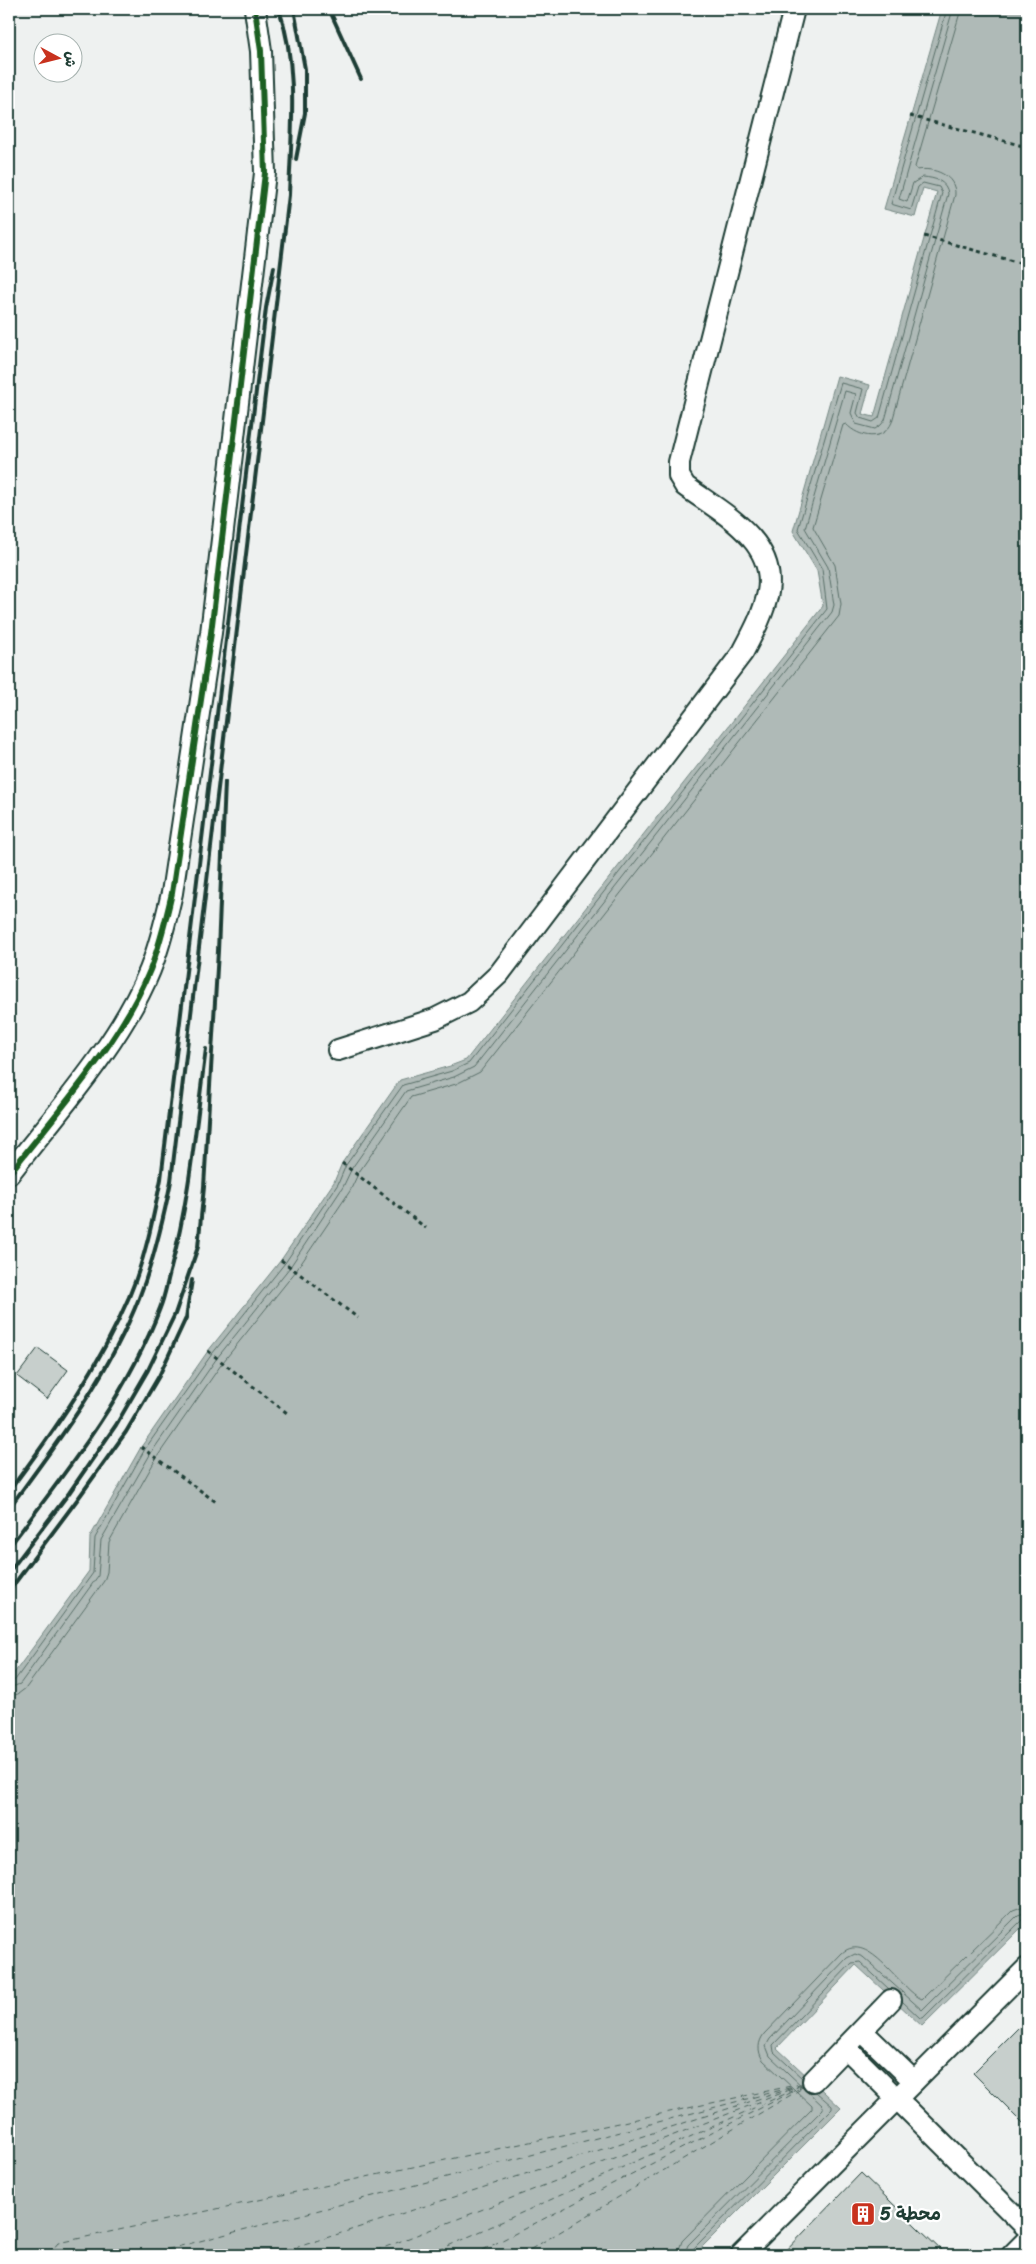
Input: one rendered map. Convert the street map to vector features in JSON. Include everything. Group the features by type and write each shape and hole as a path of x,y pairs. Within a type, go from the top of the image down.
{"street":[{"path":"9,1174 98,1058 130,1010 150,971 163,934 172,893 211,633 265,173 261,51 255,9"},
{"path":"338,1050 435,1019 469,1002 500,974 743,652 760,619 768,591 769,570 762,550 744,529 685,486 679,476 679,462 794,9"},
{"path":"741,2255 1027,1968"},
{"path":"813,2082 892,2000"},
{"path":"862,2032 914,2081"},
{"path":"846,2048 1027,2228"},
{"path":"1012,2255 1027,2240"}],"path":[{"path":"910,116 1027,147"},
{"path":"924,236 1027,264"},
{"path":"342,1163 426,1228"},
{"path":"281,1260 358,1318"},
{"path":"208,1351 287,1413"},
{"path":"141,1447 216,1502"}],"shaded area":[{"path":"9,9 942,9 910,116 923,188 937,192 874,418 862,414 793,531 817,571 823,606 465,1060 400,1080 342,1163 334,1182 281,1260 208,1351 141,1447 90,1537 89,1571 9,1680"},
{"path":"1027,1922 1027,2255 694,2255 841,2108 777,2048 856,1965 922,2026"}],"water":[{"path":"942,9 1027,9 1027,1922 922,2026 856,1965 777,2048 841,2108 694,2255 9,2255 9,1680 89,1571 90,1537 141,1447 208,1351 281,1260 334,1182 342,1163 400,1080 466,1060 823,606 817,571 793,531 837,376 870,385 862,414 874,417 937,192 923,188 915,217 884,209"}],"building":[{"path":"38,1348 68,1370 47,1399 17,1376"},
{"path":"1027,2019 1027,2127 973,2073"},
{"name":"محطة 5","path":"861,2173 946,2255 782,2255"}],"ferry route":[{"path":"48,2255 58,2243 805,2083"},
{"path":"273,2255 805,2084"},
{"path":"428,2255 805,2085"},
{"path":"365,2255 800,2086"},
{"path":"521,2255 806,2086"},
{"path":"146,2255 793,2087"},
{"path":"473,2255 798,2089"}],"railway":[{"path":"9,1508 81,1408 127,1326 154,1255 171,1181 289,195 292,124 291,77 285,31 279,9"},
{"path":"294,9 305,69 305,113 296,159"},
{"path":"329,9 361,79"},
{"path":"9,1491 75,1397 117,1323 135,1283 155,1209 161,1179 266,308 274,267"},
{"path":"9,1572 69,1493 116,1425 148,1370 175,1314 198,1247 204,1187 218,951 225,782"},
{"path":"9,1547 73,1462 112,1403 130,1372 160,1308 178,1241 183,1214 206,1049"},
{"path":"9,1591 126,1432 159,1376 186,1318 192,1280"}],"cycle path":[{"path":"9,1174 87,1076 138,997 160,942 172,893 211,633 265,173 261,51 255,9"}],"place":[{"name":"محطة 5","path":"863,2214"}]}
